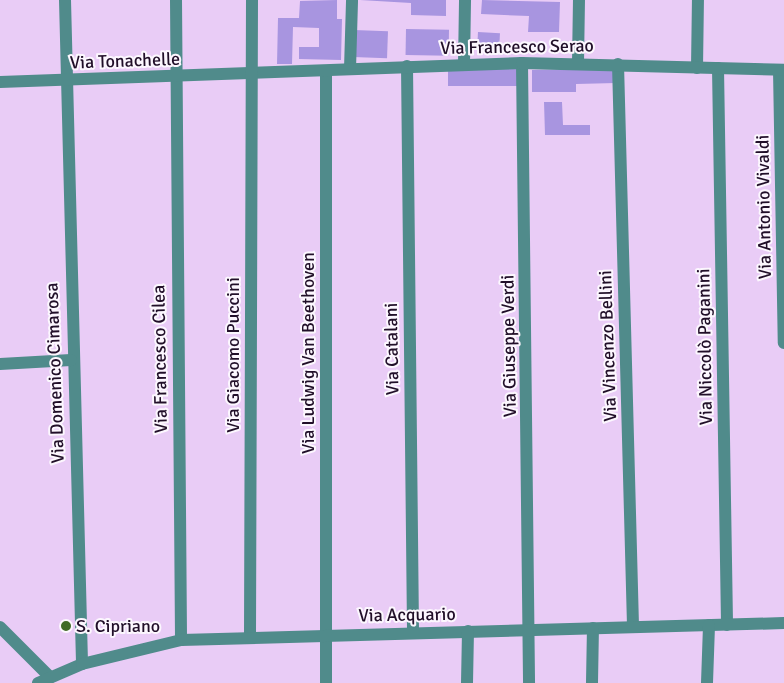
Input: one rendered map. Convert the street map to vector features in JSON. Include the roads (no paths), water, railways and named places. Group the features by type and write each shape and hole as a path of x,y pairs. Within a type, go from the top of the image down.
{"street":[{"name":"Via Domenico Cimarosa","path":"65,0 64,80 71,360 82,664"},
{"name":"Via Francesco Cilea","path":"176,0 174,77 181,640"},
{"name":"Via Giacomo Puccini","path":"250,636 252,0"},
{"path":"350,69 352,0"},
{"path":"464,65 465,0"},
{"path":"578,63 579,0"},
{"path":"697,68 698,0"},
{"name":"Via Francesco Serao","path":"251,73 522,63 618,64 781,70"},
{"name":"Via Giuseppe Verdi","path":"522,63 531,629 529,683"},
{"name":"Via Vincenzo Bellini","path":"618,64 633,627"},
{"name":"Via Catalani","path":"406,66 413,632"},
{"name":"Via Niccolò Paganini","path":"718,68 727,625"},
{"name":"Via Antonio Vivaldi","path":"781,70 784,343"},
{"name":"Via Ludwig Van Beethoven","path":"326,71 326,683"},
{"name":"Via Tonachelle","path":"0,82 251,73"},
{"path":"0,364 71,360"},
{"name":"Via Acquario","path":"38,683 56,678 82,664 181,640 250,636 784,623"},
{"path":"707,683 709,625"},
{"path":"0,627 56,678"},
{"path":"592,683 593,628"},
{"path":"467,683 468,631"}],"place":[{"name":"S. Cipriano","path":"66,626"}]}
